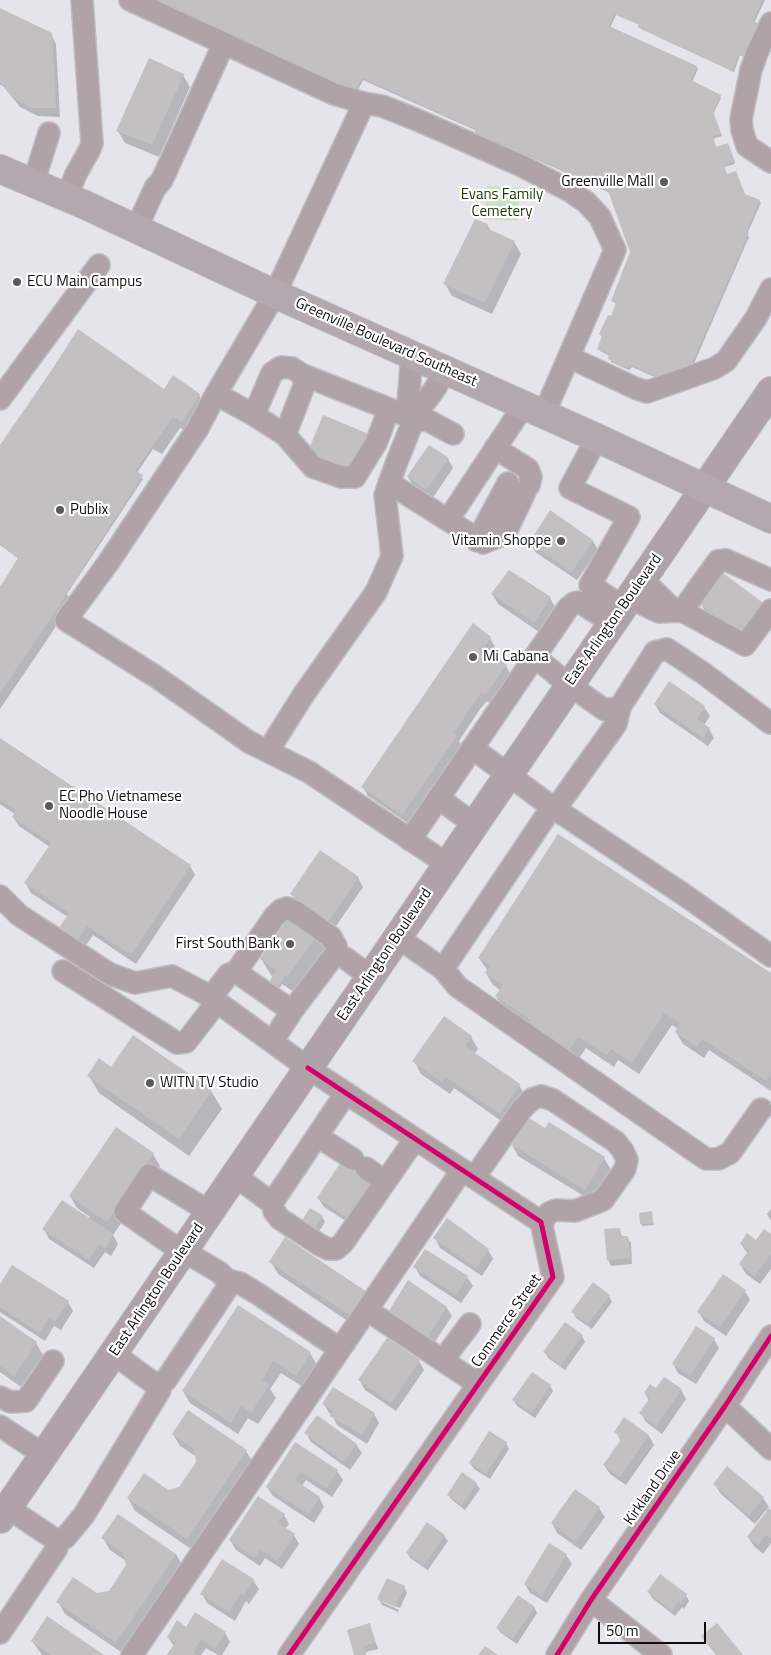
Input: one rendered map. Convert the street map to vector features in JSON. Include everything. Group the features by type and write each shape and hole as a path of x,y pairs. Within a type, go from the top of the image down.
{"highway":[{"name":"Greenville Boulevard Southeast","path":"0,168 597,438 771,519"}],"main road":[{"name":"East Arlington Boulevard","path":"4,1514 771,391"}],"street":[{"path":"67,198 75,176 92,143 82,0"},
{"path":"130,0 334,94 382,106 522,166 570,191 586,202 600,218 616,250 569,357 534,410 495,448 448,520"},
{"path":"771,23 751,70 741,119 746,146 771,162"},
{"path":"136,229 155,188 162,180 224,43"},
{"path":"364,103 275,294 198,428 108,562 66,620 155,676 249,742 309,772 447,864"},
{"path":"33,184 49,133"},
{"path":"0,399 99,265"},
{"path":"569,357 647,392 715,368 726,361 756,318 771,289"},
{"path":"412,355 408,403 416,417"},
{"path":"254,415 272,373 281,367 292,368 303,375 389,409 428,421 453,434"},
{"path":"268,751 304,694 376,592 392,556 386,495 389,483 416,417 446,370"},
{"path":"285,435 304,386 303,375"},
{"path":"216,394 285,435 313,467 341,477 355,477 376,443 389,409"},
{"path":"597,438 570,488 629,518 590,585 627,601"},
{"path":"389,483 483,543 505,534 518,479 495,448"},
{"path":"679,611 718,561 726,560 771,580"},
{"path":"410,840 568,608 574,603 627,601 679,611 745,645 771,610"},
{"path":"443,970 552,807 561,801 616,724 620,707 655,652 667,649 771,723"},
{"path":"535,657 569,685 606,710 620,707"},
{"path":"472,748 552,807 683,894 771,956"},
{"path":"438,798 474,824"},
{"path":"0,896 18,915 110,974 135,983 172,976 214,1000 308,1068 415,1139 468,1174 541,1222 549,1213 556,1210 575,1210 603,1200 625,1169 626,1160 624,1151 616,1142 553,1100 541,1096 532,1099 522,1109 468,1174 367,1310 132,1655"},
{"path":"63,971 177,1044 186,1042 229,974 236,972 274,917 281,910 287,908 296,912 331,937 336,946 338,956"},
{"path":"397,937 443,970 458,988 706,1159 718,1159 730,1152 768,1106"},
{"path":"272,1042 292,1011 332,958 338,956 345,958 371,976"},
{"path":"236,972 292,1011"},
{"path":"272,1203 346,1093"},
{"path":"317,1136 385,1182"},
{"path":"235,1176 272,1203 274,1212 280,1219 320,1245 328,1249 336,1248 343,1243 415,1139"},
{"path":"210,1212 149,1175 125,1212 219,1272 227,1280 240,1283 340,1349"},
{"name":"Commerce Street","path":"289,1655 553,1277 541,1222"},
{"path":"114,1354 152,1382 160,1383 166,1380 228,1287 227,1280"},
{"path":"367,1310 478,1384"},
{"path":"443,1360 470,1324"},
{"name":"Kirkland Drive","path":"557,1655 591,1600 771,1336"},
{"path":"0,1397 11,1402 26,1401 53,1361"},
{"path":"4,1514 56,1540 65,1538 84,1515 160,1390 160,1383"},
{"path":"725,1406 771,1449"},
{"path":"0,1426 44,1455"},
{"path":"0,1633 57,1548 56,1540"},
{"path":"591,1600 661,1655"}],"green space":[{"name":"Evans Family Cemetery","path":"487,186 520,188 517,221 484,219"}],"building":[{"name":"Greenville Mall","path":"160,0 763,0 753,21 762,25 747,58 739,54 732,71 638,27 639,24 614,14 609,26 697,66 691,80 721,95 713,111 721,133 713,136 716,147 728,143 735,162 724,165 727,174 736,171 745,194 760,200 746,232 749,233 691,365 664,380 631,365 627,368 608,359 609,354 597,349 602,336 599,334 608,315 611,316 616,302 611,301 630,252 608,191 528,154 527,157 475,134 475,129 362,78 355,92"},
{"path":"0,8 52,33 56,108 32,108 13,98 0,82"},
{"path":"149,58 184,74 152,145 116,131"},
{"path":"475,219 488,224 486,228 515,241 485,303 443,284"},
{"name":"Publix","path":"78,329 164,389 173,375 200,394 182,422 173,417 135,471 143,475 0,693 0,587 18,558 0,544 0,445"},
{"path":"323,415 369,434 353,473 307,454"},
{"path":"429,445 449,458 426,490 407,476"},
{"name":"Vitamin Shoppe","path":"550,510 593,540 572,572 529,543"},
{"path":"509,570 551,597 534,623 491,594"},
{"path":"723,573 762,602 740,634 700,604"},
{"path":"473,623 491,637 483,648 507,665 485,695 481,693 476,699 454,733 457,736 402,815 361,787"},
{"path":"669,681 705,706 697,719 710,728 703,738 654,704"},
{"path":"0,738 191,865 131,955 87,926 75,944 56,932 69,913 24,883 51,843 12,817 16,810 0,800"},
{"path":"558,834 771,973 771,1074 766,1081 702,1039 697,1047 675,1032 680,1023 664,1013 632,1063 611,1049 607,1055 578,1037 569,1051 528,1024 531,1020 495,996 503,985 485,973 490,966 478,958"},
{"path":"320,850 359,877 329,921 290,894"},
{"name":"First South Bank","path":"290,915 318,934 278,987 270,981 276,970 260,959"},
{"path":"444,1016 472,1036 465,1046 520,1084 500,1114 446,1077 442,1082 412,1061"},
{"name":"WITN TV Studio","path":"133,1035 212,1090 179,1139 87,1076 99,1058 111,1067"},
{"path":"526,1116 545,1128 549,1122 605,1157 585,1190 509,1143"},
{"path":"116,1127 154,1153 107,1222 69,1196"},
{"path":"343,1159 372,1179 346,1217 317,1198"},
{"path":"62,1200 114,1234 105,1248 99,1244 89,1260 42,1229"},
{"path":"310,1208 323,1216 314,1230 301,1222"},
{"path":"652,1211 653,1223 640,1224 639,1213"},
{"path":"447,1218 489,1249 476,1268 433,1238"},
{"path":"620,1228 621,1236 628,1236 630,1258 607,1260 604,1229"},
{"path":"764,1229 771,1234 771,1254 755,1276 739,1264 749,1250 740,1244 747,1233 756,1240"},
{"path":"285,1237 370,1294 354,1318 269,1262"},
{"path":"425,1249 468,1276 456,1295 413,1267"},
{"path":"12,1265 69,1301 55,1322 49,1318 39,1333 0,1307 0,1284"},
{"path":"723,1274 746,1290 720,1327 697,1312"},
{"path":"408,1280 447,1307 425,1340 387,1314"},
{"path":"593,1282 610,1295 588,1324 571,1312"},
{"path":"238,1305 311,1352 296,1376 273,1361 262,1380 269,1385 251,1413 241,1406 231,1423 182,1391"},
{"path":"0,1316 37,1342 14,1376 0,1366"},
{"path":"565,1322 583,1335 561,1365 543,1352"},
{"path":"696,1326 715,1338 690,1376 672,1364"},
{"path":"387,1338 420,1360 391,1403 358,1380"},
{"path":"532,1372 551,1385 531,1413 512,1400"},
{"path":"664,1377 682,1389 656,1426 639,1413 650,1398 644,1393 650,1384 656,1388"},
{"path":"333,1387 375,1413 362,1435 330,1416 333,1411 322,1404"},
{"path":"188,1410 247,1450 187,1539 127,1498 144,1473 168,1490 179,1487 196,1462 194,1449 172,1434"},
{"path":"317,1415 357,1444 344,1462 304,1433"},
{"path":"624,1417 649,1435 620,1477 603,1465 622,1438 614,1432"},
{"path":"489,1431 507,1442 486,1474 469,1463"},
{"path":"295,1442 338,1470 327,1488 301,1472 295,1480 320,1497 309,1514 266,1487"},
{"path":"727,1466 764,1497 749,1516 713,1484"},
{"path":"462,1472 477,1483 462,1505 447,1495"},
{"path":"575,1489 600,1507 576,1542 551,1523"},
{"path":"258,1496 285,1514 278,1523 295,1534 277,1561 260,1550 255,1558 229,1540"},
{"path":"769,1508 771,1510 771,1538 766,1535 758,1545 747,1537"},
{"path":"118,1514 176,1554 116,1643 56,1602 73,1577 97,1593 109,1591 126,1565 123,1553 101,1538"},
{"path":"427,1522 445,1535 424,1565 406,1553"},
{"path":"549,1543 567,1554 542,1595 524,1584"},
{"path":"222,1559 254,1579 244,1595 241,1593 229,1612 200,1594"},
{"path":"660,1574 687,1594 672,1611 647,1592"},
{"path":"387,1578 405,1586 395,1607 377,1599"},
{"path":"518,1595 535,1607 513,1639 496,1628"},
{"path":"195,1612 226,1632 215,1649 201,1639 193,1652 198,1655 167,1655 175,1642 167,1637 177,1620 186,1627"},
{"path":"47,1616 104,1655 51,1655 31,1641"},
{"path":"370,1623 375,1643 363,1646 366,1655 354,1655 347,1630"},
{"path":"717,1623 743,1655 716,1655 701,1636"},
{"path":"485,1646 498,1655 478,1655"}],"cycle path":[{"path":"289,1655 553,1277 541,1222 308,1068"},
{"path":"557,1655 591,1600 771,1336"}],"place":[{"name":"Greenville Mall","path":"664,182"},
{"name":"ECU Main Campus","path":"17,282"},
{"name":"Publix","path":"60,510"},
{"name":"Vitamin Shoppe","path":"561,541"},
{"name":"Mi Cabana","path":"473,657"},
{"name":"EC Pho Vietnamese Noodle House","path":"49,806"},
{"name":"First South Bank","path":"290,944"},
{"name":"WITN TV Studio","path":"150,1083"}]}
